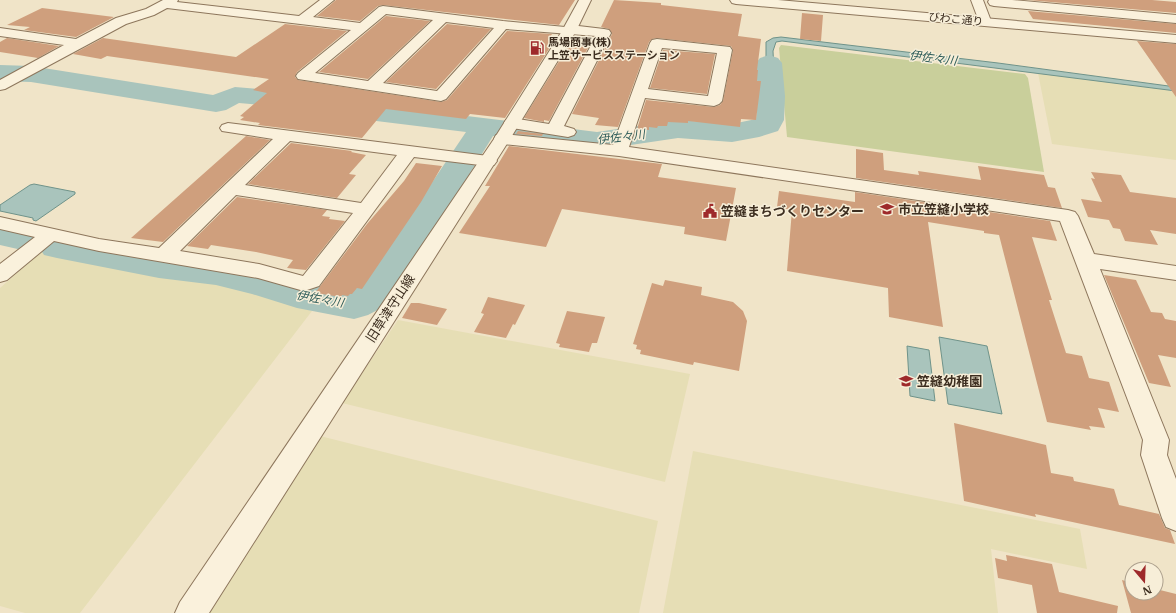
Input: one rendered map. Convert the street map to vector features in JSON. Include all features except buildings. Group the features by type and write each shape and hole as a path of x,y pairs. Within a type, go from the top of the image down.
{"street":[{"path":"302,20 328,0"},
{"name":"旧草津守山線","path":"190,613 480,160 507,131 569,30 584,0"},
{"name":"びわこ通り","path":"736,0 1176,39"},
{"path":"977,0 985,21"},
{"path":"4,81 121,21 150,12 168,2 362,28"},
{"path":"994,2 1176,19"},
{"path":"502,25 441,96 303,76 383,10 502,25 604,33 554,130"},
{"path":"371,86 443,18"},
{"path":"0,32 78,43"},
{"path":"622,141 639,93 657,43 725,50 714,101 639,93"},
{"path":"228,128 480,160"},
{"path":"507,131 554,130 608,135 622,141"},
{"path":"507,131 622,141 1068,216 1156,440 1154,455 1176,518"},
{"path":"164,255 286,135"},
{"path":"0,223 99,245 259,271 304,284 312,281 409,151"},
{"path":"232,189 365,209"},
{"path":"0,274 52,234"},
{"path":"1086,260 1176,273"}],"shaded area":[{"path":"1038,73 1176,91 1176,160 1052,144"},
{"path":"43,250 127,268 185,276 228,285 312,311 80,613 25,613 0,606 0,288"},
{"path":"398,320 690,374 665,482 342,403"},
{"path":"320,436 658,521 639,613 203,613"},
{"path":"693,451 1080,529 1087,569 991,549 998,613 663,613"}],"green space":[{"path":"781,45 1025,74 1028,78 1044,172 787,137 779,48"}],"water":[{"path":"781,37 998,63 1176,87 1176,91 782,41 776,42 773,51 776,116 766,116 766,42 773,38"},
{"path":"34,184 75,192 75,194 36,221 33,220 33,218 0,211 0,205 30,185"},
{"path":"939,337 987,346 1002,414 948,404"},
{"path":"907,346 929,350 935,401 910,396"}],"waterway":[{"name":"伊佐々川","path":"485,126 597,141 678,129 732,133 749,131 768,125 770,120 772,96 769,63"},
{"path":"0,73 31,74 216,104 235,95 296,100 360,111 485,126"},
{"name":"伊佐々川","path":"57,247 159,266 216,273 259,283 297,295 354,305 373,296 388,276 485,126"},
{"name":"伊佐々川","path":"0,234 22,239"}],"place":[{"name":"馬場商事(株) 上笠サービスステーション","path":"537,48"},
{"name":"市立笠縫小学校","path":"887,209"},
{"name":"笠縫まちづくりセンター","path":"710,211"},
{"name":"笠縫幼稚園","path":"906,381"}]}
